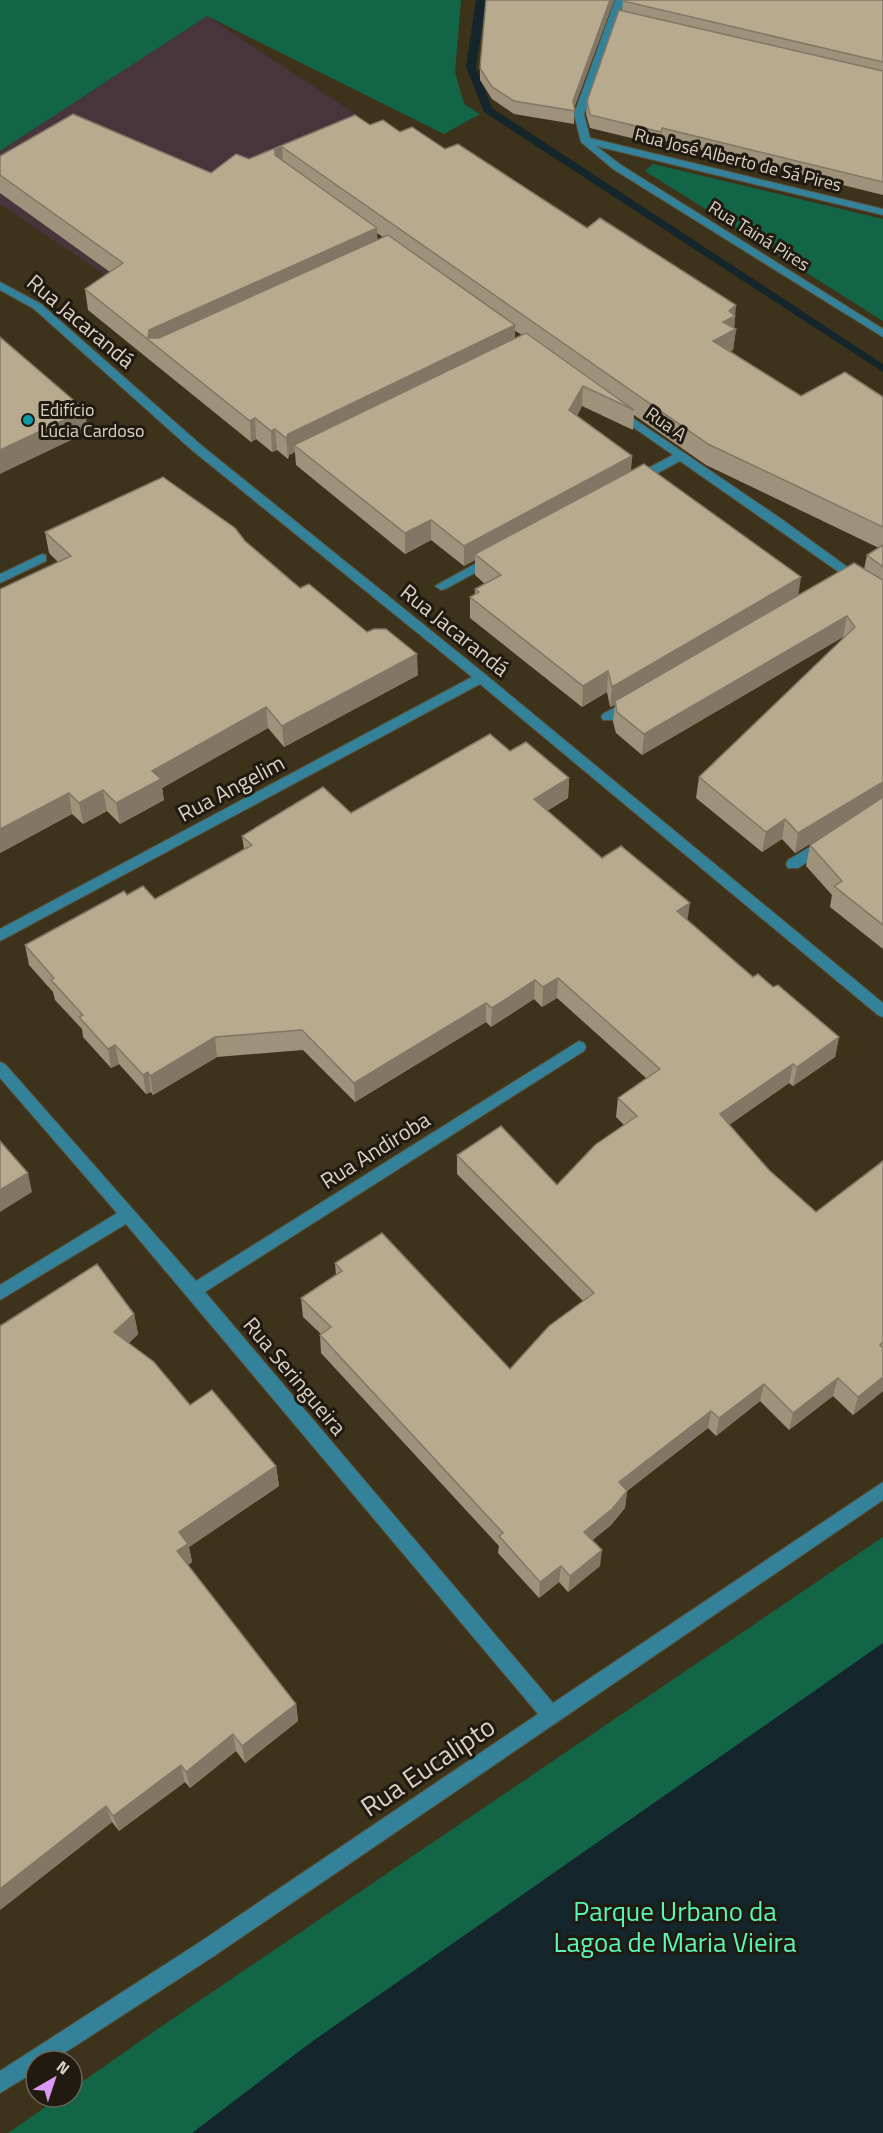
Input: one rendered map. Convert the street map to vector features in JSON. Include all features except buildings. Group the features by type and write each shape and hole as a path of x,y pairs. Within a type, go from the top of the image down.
{"street":[{"path":"585,140 579,126 579,114 620,0"},
{"path":"615,17 626,20"},
{"name":"Rua José Alberto de Sá Pires","path":"585,140 596,152 617,167"},
{"name":"Rua José Alberto de Sá Pires","path":"585,140 883,212"},
{"name":"Rua Tainá Pires","path":"617,167 883,334"},
{"name":"Rua Jacarandá","path":"0,285 37,306 197,448 481,678 883,1011"},
{"name":"Rua A","path":"603,402 777,521 845,578 883,599"},
{"path":"624,486 680,456"},
{"path":"441,586 502,552"},
{"path":"0,579 42,558"},
{"name":"Rua Angelim","path":"0,936 481,678"},
{"path":"608,717 639,699"},
{"path":"793,864 833,838"},
{"name":"Rua Andiroba","path":"194,1291 579,1047"},
{"name":"Rua Seringueira","path":"0,1068 126,1216 194,1291 552,1716"},
{"path":"0,1293 126,1216"},
{"name":"Rua Eucalipto","path":"0,2083 207,1949 883,1490"}],"shaded area":[{"path":"207,16 360,117 121,286 0,204 0,151"}],"green space":[{"path":"0,0 461,0 455,72 464,104 480,114 444,134 207,16 0,151"},
{"path":"653,164 883,219 883,321 645,171"},
{"name":"Parque Urbano da Lagoa de Maria Vieira","path":"883,1537 883,2133 8,2133 43,2109 84,2109 84,2081"}],"water":[{"name":"Parque Urbano da Lagoa de Maria Vieira","path":"883,1643 883,2133 192,2133 310,2043"}],"waterway":[{"path":"481,0 471,67 488,110 883,369"}],"place":[{"name":"Edifício Lúcia Cardoso","path":"28,420"}]}
